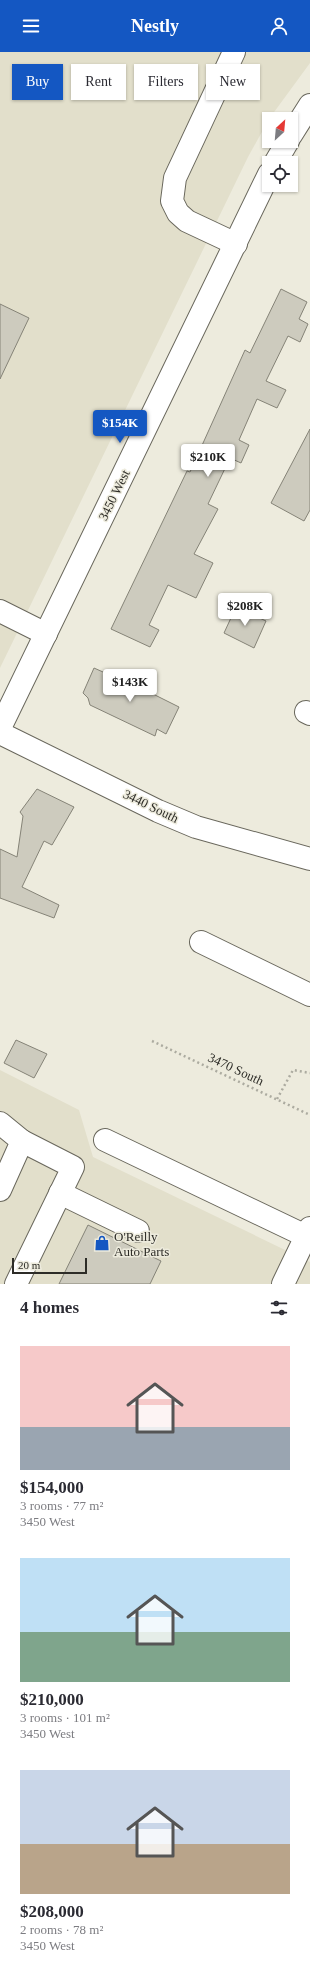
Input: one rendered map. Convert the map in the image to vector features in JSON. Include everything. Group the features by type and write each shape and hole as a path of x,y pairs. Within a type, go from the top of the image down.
{"street":[{"path":"234,52 175,178 172,201 178,212 187,221 236,244"},
{"path":"298,124 310,105"},
{"name":"3450 West","path":"0,728 262,189"},
{"path":"0,611 46,634"},
{"name":"3440 South","path":"0,733 158,811 196,827 310,859"},
{"path":"201,942 310,995"},
{"path":"0,1123 22,1141 72,1167 16,1284"},
{"path":"105,1140 309,1234 283,1284"},
{"path":"0,1190 22,1141"},
{"path":"60,1192 138,1231"}],"path":[{"name":"3470 South","path":"152,1041 310,1115"},
{"path":"277,1100 293,1070 310,1073"}],"shaded area":[{"path":"0,52 310,52 310,63 274,112 262,112 262,132 248,157 0,668"},
{"path":"0,1070 79,1110 93,1157 310,1262 310,1284 0,1284"}],"building":[{"path":"281,289 307,302 299,319 308,324 300,342 288,336 266,381 286,390 277,408 257,399 239,440 249,445 241,463 230,458 208,504 218,509 194,554 213,563 196,598 168,585 149,625 159,630 150,647 111,629 187,471 190,472 245,350 250,353"},
{"path":"0,304 29,318 0,379"},
{"path":"310,429 310,510 304,521 271,503"},
{"path":"236,607 266,621 254,648 224,633"},
{"path":"94,668 130,684 134,680 145,686 145,690 179,707 166,734 157,729 155,736 90,705 88,698 83,693"},
{"path":"37,789 74,807 52,845 44,841 22,887 59,905 54,918 0,898 0,849 17,857 23,816 20,812"},
{"path":"16,1040 47,1054 34,1078 4,1063"},
{"name":"O'Reilly Auto Parts","path":"88,1225 161,1261 150,1284 59,1284"}],"place":[{"name":"O'Reilly Auto Parts","path":"102,1243"}]}
